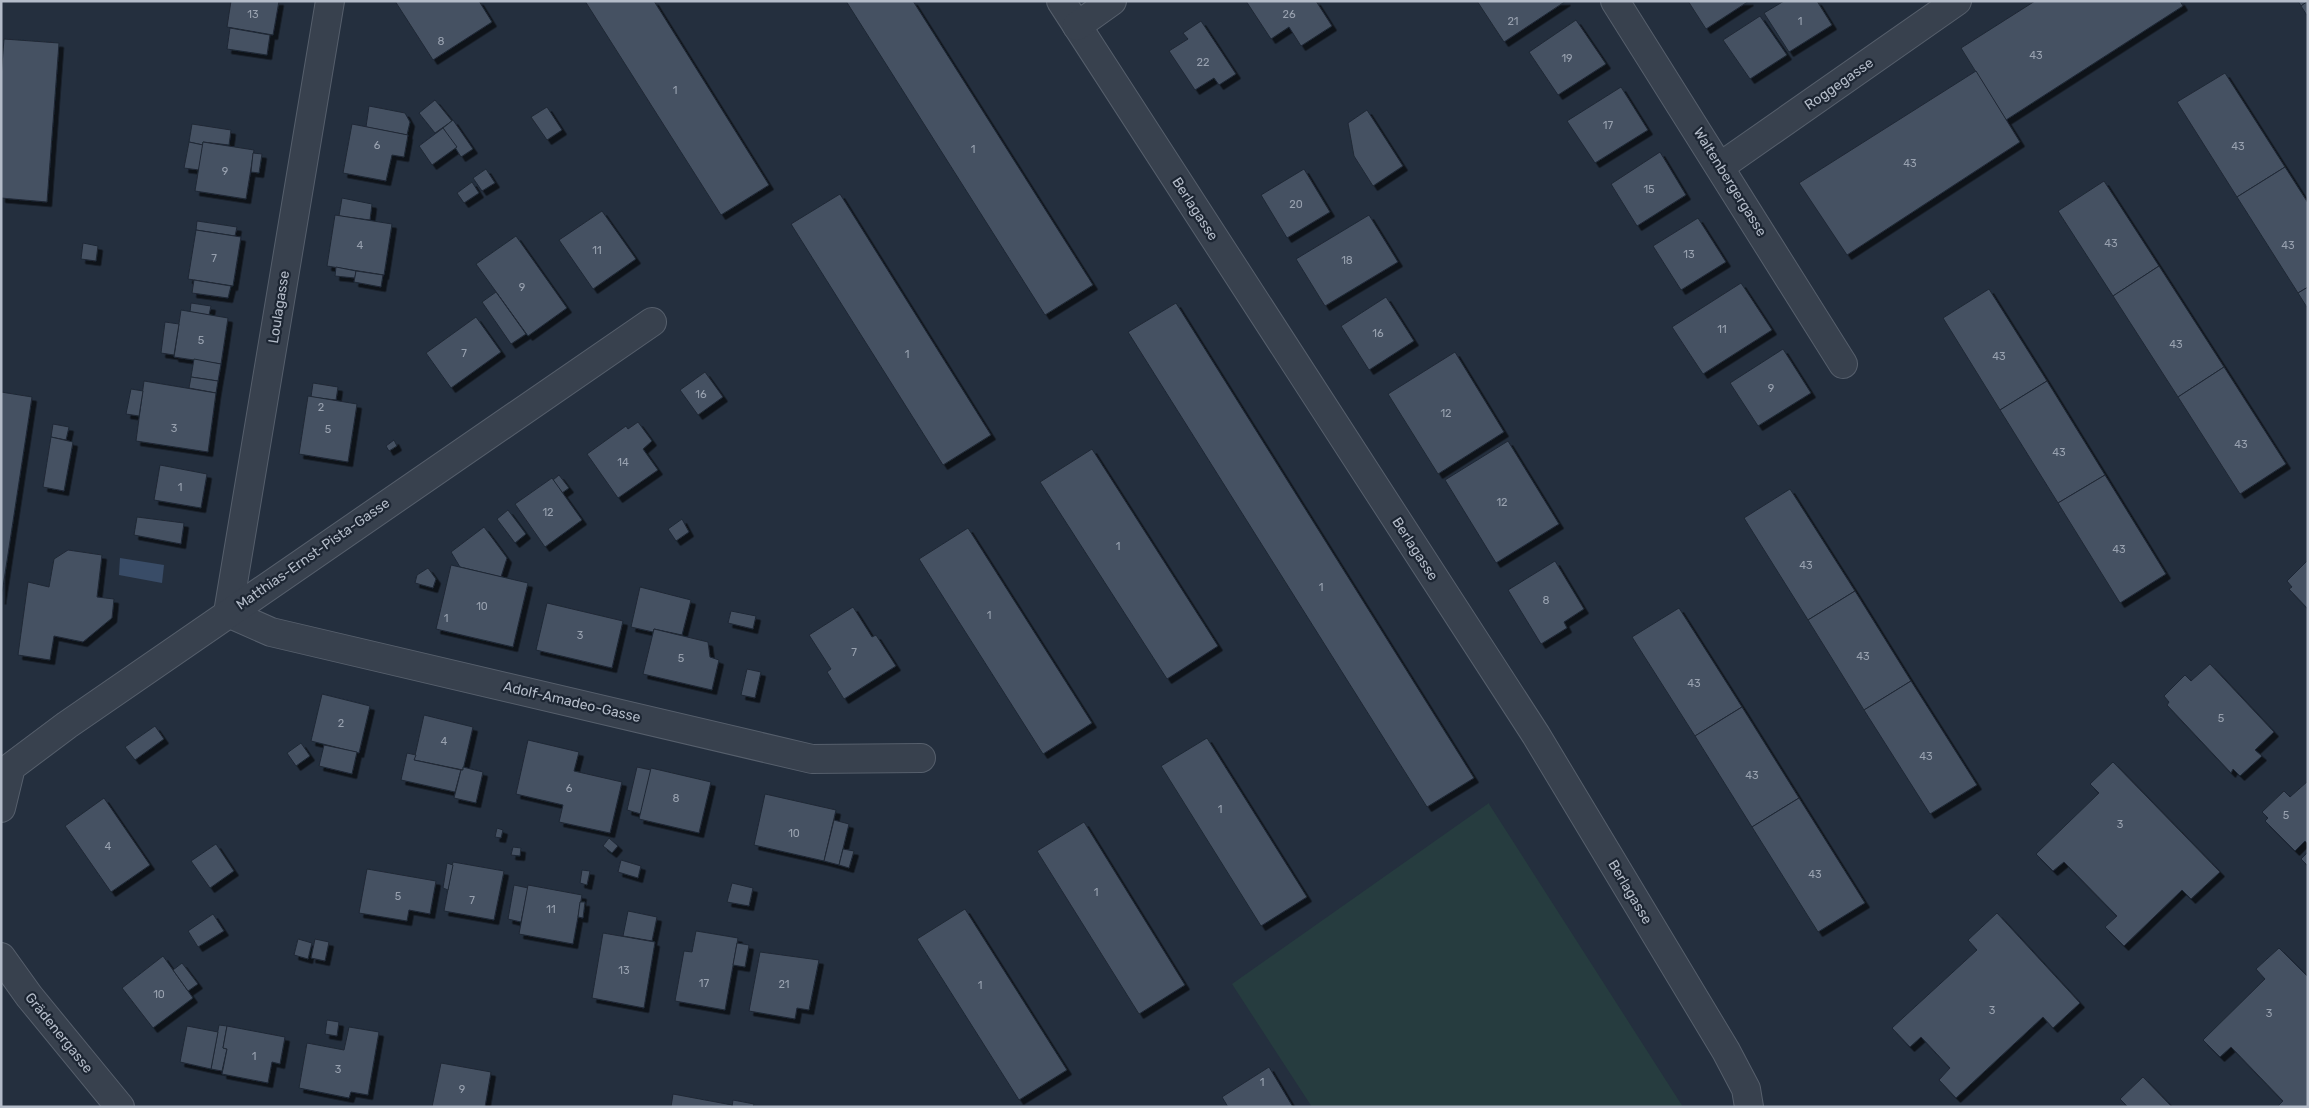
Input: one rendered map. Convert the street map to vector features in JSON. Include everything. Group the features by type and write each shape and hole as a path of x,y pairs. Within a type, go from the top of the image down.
{"street":[{"name":"Loulagasse","path":"228,613 330,1"},
{"name":"Berlagasse","path":"1062,1 1540,741 1726,1051 1746,1089 1749,1107"},
{"path":"1077,26 1112,1"},
{"name":"Waltenbergergasse","path":"1615,1 1721,166 1843,364"},
{"name":"Roggegasse","path":"1721,166 1957,1"},
{"name":"Matthias-Ernst-Pista-Gasse","path":"1,808 11,767 67,725 652,322"},
{"name":"Adolf-Amadeo-Gasse","path":"228,613 271,632 812,759 921,758"},
{"name":"Grädenergasse","path":"1,957 29,996 120,1107"}],"green space":[{"path":"1489,803 1683,1107 1312,1107 1232,984"}],"water":[{"path":"120,558 164,565 162,583 119,575"}],"building":[{"path":"231,1 279,1 273,35 227,27"},
{"path":"395,1 479,1 492,22 433,60"},
{"path":"585,1 654,1 769,185 721,215"},
{"path":"846,1 913,1 1093,285 1045,315"},
{"path":"1246,1 1316,1 1332,26 1301,46 1289,27 1271,39"},
{"path":"1477,1 1566,1 1504,42"},
{"path":"1688,1 1749,1 1706,29"},
{"path":"1784,1 1817,1 1832,25 1789,52 1764,13"},
{"path":"2035,1 2180,1 2183,6 2006,120 1961,48"},
{"path":"2298,1 2308,1 2301,6"},
{"path":"2308,1 2308,17 2301,6"},
{"path":"1760,16 1787,55 1750,79 1723,40"},
{"path":"1576,20 1606,64 1558,95 1529,52"},
{"path":"1201,21 1236,74 1219,85 1214,78 1195,90 1169,51 1188,39 1183,33"},
{"path":"230,28 270,35 267,55 227,49"},
{"path":"4,39 59,43 47,202 1,198 1,78"},
{"path":"1976,71 2020,142 1847,255 1799,183"},
{"path":"2225,73 2285,167 2237,197 2177,102"},
{"path":"1621,87 1648,130 1595,163 1567,121"},
{"path":"435,100 452,121 435,133 419,113"},
{"path":"369,106 405,113 410,122 407,135 366,127"},
{"path":"547,107 562,130 547,140 531,117"},
{"path":"1367,110 1403,166 1373,186 1354,156 1348,123"},
{"path":"453,120 473,149 461,157 443,128"},
{"path":"192,124 231,130 229,145 203,142 203,145 189,142"},
{"path":"352,124 408,135 404,157 392,155 386,181 343,173"},
{"path":"443,128 457,147 432,165 419,146"},
{"path":"189,142 203,145 199,170 184,168"},
{"path":"203,142 254,150 246,199 195,191"},
{"path":"1660,152 1686,195 1637,226 1611,184"},
{"path":"253,153 262,154 259,173 251,172"},
{"path":"2285,167 2308,203 2308,287 2298,293 2237,197"},
{"path":"486,169 495,183 482,191 473,178"},
{"path":"1304,169 1330,212 1287,238 1261,195"},
{"path":"2104,181 2159,266 2113,296 2058,211"},
{"path":"472,182 479,193 464,203 457,193"},
{"path":"840,194 991,435 943,465 791,224"},
{"path":"342,198 372,204 370,220 339,216"},
{"path":"602,211 636,259 593,289 559,240"},
{"path":"335,215 392,224 384,275 327,266"},
{"path":"1369,215 1398,262 1325,306 1296,259"},
{"path":"1698,218 1726,262 1681,290 1653,246"},
{"path":"197,221 237,227 235,236 196,230"},
{"path":"196,230 241,237 233,286 188,279"},
{"path":"516,236 567,308 528,336 476,264"},
{"path":"83,243 98,246 96,261 81,259"},
{"path":"2159,266 2224,367 2178,397 2113,296"},
{"path":"336,267 356,271 355,278 335,276"},
{"path":"356,271 383,275 381,287 354,282"},
{"path":"194,280 231,286 228,298 192,293"},
{"path":"1741,283 1772,330 1703,374 1672,327"},
{"path":"2308,287 2308,309 2298,293"},
{"path":"1989,289 2047,381 2000,410 1943,318"},
{"path":"496,292 526,334 511,344 482,302"},
{"path":"1386,297 1414,341 1369,370 1341,326"},
{"path":"191,303 211,306 209,315 190,312"},
{"path":"1176,303 1474,778 1427,807 1128,332"},
{"path":"181,310 228,318 221,364 174,357"},
{"path":"476,317 501,352 451,388 426,353"},
{"path":"165,322 179,324 174,355 161,353"},
{"path":"1783,349 1811,393 1758,426 1730,383"},
{"path":"1455,352 1504,432 1438,474 1388,394"},
{"path":"194,359 221,364 218,381 191,377"},
{"path":"2224,367 2286,464 2240,494 2178,397"},
{"path":"705,372 723,397 698,415 680,390"},
{"path":"191,377 218,381 216,393 189,388"},
{"path":"144,381 216,393 208,452 136,441"},
{"path":"2047,381 2105,475 2058,503 2000,410"},
{"path":"313,383 338,387 336,400 311,397"},
{"path":"131,389 143,391 139,416 126,414"},
{"path":"1,392 32,397 1,600"},
{"path":"308,396 357,404 348,462 299,454"},
{"path":"638,422 652,441 643,449 658,470 618,498 587,454 626,426 628,429"},
{"path":"53,424 69,427 66,440 51,437"},
{"path":"51,437 73,442 64,491 43,487"},
{"path":"394,440 397,446 389,451 386,446"},
{"path":"1508,441 1559,524 1496,563 1445,480"},
{"path":"1092,449 1218,646 1167,679 1040,482"},
{"path":"160,465 207,474 201,508 154,500"},
{"path":"559,475 569,488 562,493 553,480"},
{"path":"2105,475 2166,574 2120,603 2058,503"},
{"path":"552,478 582,520 545,547 515,504"},
{"path":"1790,489 1855,591 1808,620 1744,518"},
{"path":"508,510 526,534 515,543 497,519"},
{"path":"137,517 184,523 181,544 134,535"},
{"path":"682,519 689,532 676,541 668,529"},
{"path":"484,527 507,558 501,577 460,567 451,552"},
{"path":"968,528 1092,723 1043,754 919,559"},
{"path":"68,550 102,555 97,597 114,599 112,618 83,642 54,636 50,660 18,655 28,582 49,587 54,559"},
{"path":"2308,560 2308,609 2289,589 2292,587 2287,581"},
{"path":"1555,561 1584,609 1564,622 1567,628 1541,644 1508,590"},
{"path":"451,565 528,583 513,647 436,629"},
{"path":"428,568 436,579 433,588 415,583 417,575"},
{"path":"640,587 691,600 682,635 654,629 653,632 631,627"},
{"path":"1855,591 1911,681 1864,710 1808,620"},
{"path":"547,603 623,621 612,668 536,650"},
{"path":"853,607 872,637 876,635 896,666 844,699 827,672 831,669 809,635"},
{"path":"1679,608 1742,707 1695,736 1632,637"},
{"path":"731,611 756,616 753,629 728,623"},
{"path":"654,629 708,642 710,657 719,660 712,690 643,674"},
{"path":"2210,664 2274,732 2255,750 2262,756 2240,776 2233,769 2231,773 2167,705 2169,702 2164,696 2185,675 2191,681"},
{"path":"747,669 761,672 755,698 741,695"},
{"path":"1911,681 1977,785 1930,814 1864,710"},
{"path":"322,694 370,706 359,753 311,741"},
{"path":"1742,707 1799,798 1752,827 1695,736"},
{"path":"424,715 473,727 463,770 414,760"},
{"path":"155,726 164,739 135,760 125,747"},
{"path":"1207,738 1307,897 1261,926 1161,766"},
{"path":"528,740 579,752 574,771 622,782 610,833 559,822 563,805 516,794"},
{"path":"301,743 310,756 296,766 287,753"},
{"path":"324,745 357,752 352,774 319,766"},
{"path":"407,753 416,755 414,760 461,770 455,792 401,780"},
{"path":"2113,762 2220,872 2191,899 2182,890 2124,946 2105,927 2117,916 2064,862 2053,871 2036,854 2099,793 2090,784"},
{"path":"463,767 483,772 476,803 454,798"},
{"path":"637,767 651,770 641,814 627,810"},
{"path":"651,768 711,782 699,833 639,819"},
{"path":"2308,781 2308,844 2305,841 2295,851 2265,821 2268,818 2262,812 2284,791 2290,797"},
{"path":"765,794 836,810 824,861 754,845"},
{"path":"104,798 150,865 111,892 65,826"},
{"path":"1799,798 1865,903 1818,932 1752,827"},
{"path":"834,820 849,824 839,865 824,861"},
{"path":"1084,822 1185,985 1139,1014 1037,851"},
{"path":"497,828 503,830 501,838 495,837"},
{"path":"609,838 618,846 612,853 603,846"},
{"path":"216,844 234,871 210,888 191,861"},
{"path":"513,847 521,848 520,856 511,855"},
{"path":"843,849 854,851 849,868 839,865"},
{"path":"2308,852 2308,866 2301,859"},
{"path":"621,860 641,866 638,878 618,872"},
{"path":"453,862 504,871 494,920 444,911"},
{"path":"447,863 453,865 448,890 443,888"},
{"path":"367,869 436,881 430,914 409,910 407,921 359,913"},
{"path":"582,870 590,871 587,885 580,883"},
{"path":"732,883 753,888 749,906 727,902"},
{"path":"514,885 528,888 521,922 508,919"},
{"path":"528,885 582,895 573,944 519,934"},
{"path":"580,902 585,902 583,918 578,917"},
{"path":"965,909 1067,1070 1019,1100 917,939"},
{"path":"628,911 657,917 652,941 623,936"},
{"path":"1997,913 2080,1003 2053,1028 2043,1017 1956,1098 1939,1080 1950,1068 1921,1037 1910,1047 1892,1028 1977,950 1968,940"},
{"path":"213,914 224,931 198,947 188,931"},
{"path":"696,931 738,938 725,1010 675,1001 684,951 692,952"},
{"path":"603,933 655,942 644,1008 592,998"},
{"path":"298,939 312,943 308,959 294,955"},
{"path":"315,939 329,942 325,961 311,958"},
{"path":"737,943 749,945 745,967 733,965"},
{"path":"2279,948 2308,977 2308,1107 2277,1107 2283,1101 2231,1047 2220,1057 2203,1040 2265,979 2256,969"},
{"path":"760,952 819,960 809,1010 797,1008 795,1019 749,1011"},
{"path":"163,956 193,998 153,1028 122,988"},
{"path":"182,963 198,984 188,991 173,970"},
{"path":"327,1020 339,1022 337,1036 325,1034"},
{"path":"219,1025 227,1026 223,1048 227,1049 222,1071 211,1069"},
{"path":"187,1026 218,1032 211,1069 180,1062"},
{"path":"227,1026 285,1037 280,1064 272,1062 268,1083 222,1074 227,1049 223,1048"},
{"path":"349,1027 379,1032 368,1095 351,1092 349,1098 299,1088 307,1043 344,1050"},
{"path":"441,1063 491,1072 485,1107 432,1107"},
{"path":"1269,1067 1293,1107 1228,1107 1222,1097"},
{"path":"2143,1077 2172,1107 2128,1107 2120,1099"},
{"path":"673,1094 732,1105 732,1107 671,1107"},
{"path":"733,1100 754,1104 753,1107 732,1107"}]}
